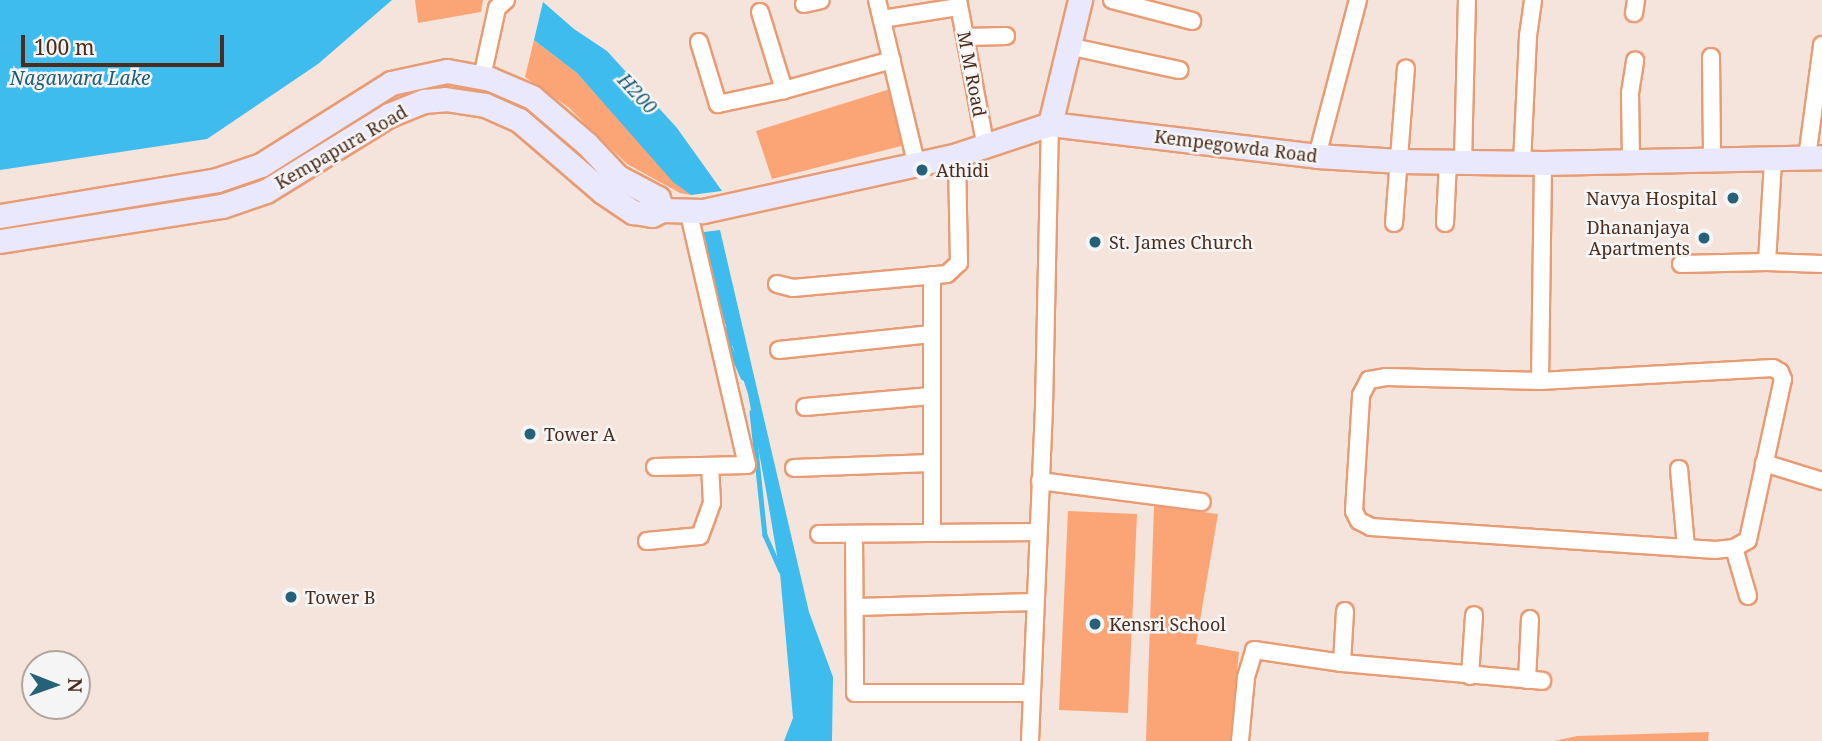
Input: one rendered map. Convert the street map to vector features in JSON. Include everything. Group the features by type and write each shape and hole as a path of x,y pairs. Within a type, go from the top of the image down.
{"street":[{"path":"482,77 497,8 506,0"},
{"path":"804,4 821,0"},
{"path":"877,0 916,163"},
{"path":"1030,741 1050,124 1080,0"},
{"path":"1112,0 1192,21"},
{"path":"1445,223 1456,162 1467,0"},
{"path":"1533,0 1528,36 1540,381"},
{"path":"1317,156 1356,1"},
{"path":"882,19 958,4"},
{"name":"M M Road","path":"958,4 986,148"},
{"path":"760,12 785,90"},
{"path":"965,37 1006,36"},
{"path":"699,42 718,104 785,90 892,60"},
{"path":"1814,157 1822,45"},
{"path":"1068,46 1179,71"},
{"path":"1711,57 1712,161"},
{"path":"1631,162 1630,93 1635,60"},
{"path":"1394,223 1406,68"},
{"name":"Kempapura Road","path":"0,216 217,180 261,165 391,83 447,71 482,77 532,97 587,144 618,177 658,198 662,210 652,215 633,212 603,192 519,120 485,105 445,99 424,101 389,115 266,191 222,206 0,241"},
{"name":"Kempegowda Road","path":"662,210 696,212 734,205 986,148 1050,124 1317,156 1400,161 1532,163 1773,160 1814,157"},
{"path":"777,284 793,288 947,274 959,263 957,155"},
{"path":"1767,262 1773,160"},
{"path":"655,467 747,466 696,212"},
{"path":"1681,264 1822,264"},
{"path":"932,275 932,533"},
{"path":"779,350 931,334"},
{"path":"1773,368 1780,372 1783,379 1764,463 1748,540 1734,548 1716,550 1371,527 1359,521 1353,511 1361,395 1369,380 1386,377 1540,381 1773,368"},
{"path":"806,407 931,396"},
{"path":"794,468 931,463"},
{"path":"1764,463 1822,481"},
{"path":"647,541 700,536 712,503 710,466"},
{"path":"1679,469 1686,548"},
{"path":"1040,481 1202,502"},
{"path":"819,534 1038,532"},
{"path":"854,534 855,692 1031,693"},
{"path":"1734,548 1748,596"},
{"path":"855,607 1034,602"},
{"path":"1342,663 1345,611"},
{"path":"1469,676 1474,615"},
{"path":"1240,741 1246,677 1254,650 1342,663 1535,681 1530,619"}],"shaded area":[{"path":"415,0 483,0 481,12 418,23"},
{"path":"534,40 577,73 674,182 691,195 680,193 627,164 568,107 525,77"},
{"path":"890,89 905,145 772,179 756,131"},
{"path":"1154,506 1218,514 1196,644 1239,652 1230,741 1146,741"},
{"path":"1068,511 1137,514 1128,713 1059,710"},
{"path":"1709,732 1708,741 1554,741 1577,736"}],"water":[{"name":"Nagawara Lake","path":"0,0 392,0 318,64 207,139 0,170"},
{"name":"H200","path":"543,2 574,29 607,51 677,128 722,191 691,195 673,182 577,73 534,40"},
{"path":"720,230 809,612 833,677 832,741 784,741 793,718 780,573 766,490 748,394 696,233"}],"waterway":[{"path":"728,329 730,348 743,377"},
{"path":"752,412 765,535 781,571"}],"place":[{"name":"Athidi","path":"922,170"},
{"name":"Navya Hospital","path":"1733,198"},
{"name":"Dhananjaya Apartments","path":"1704,238"},
{"name":"St. James Church","path":"1095,242"},
{"name":"Tower A","path":"530,434"},
{"name":"Tower B","path":"291,597"},
{"name":"Kensri School","path":"1095,624"}]}
